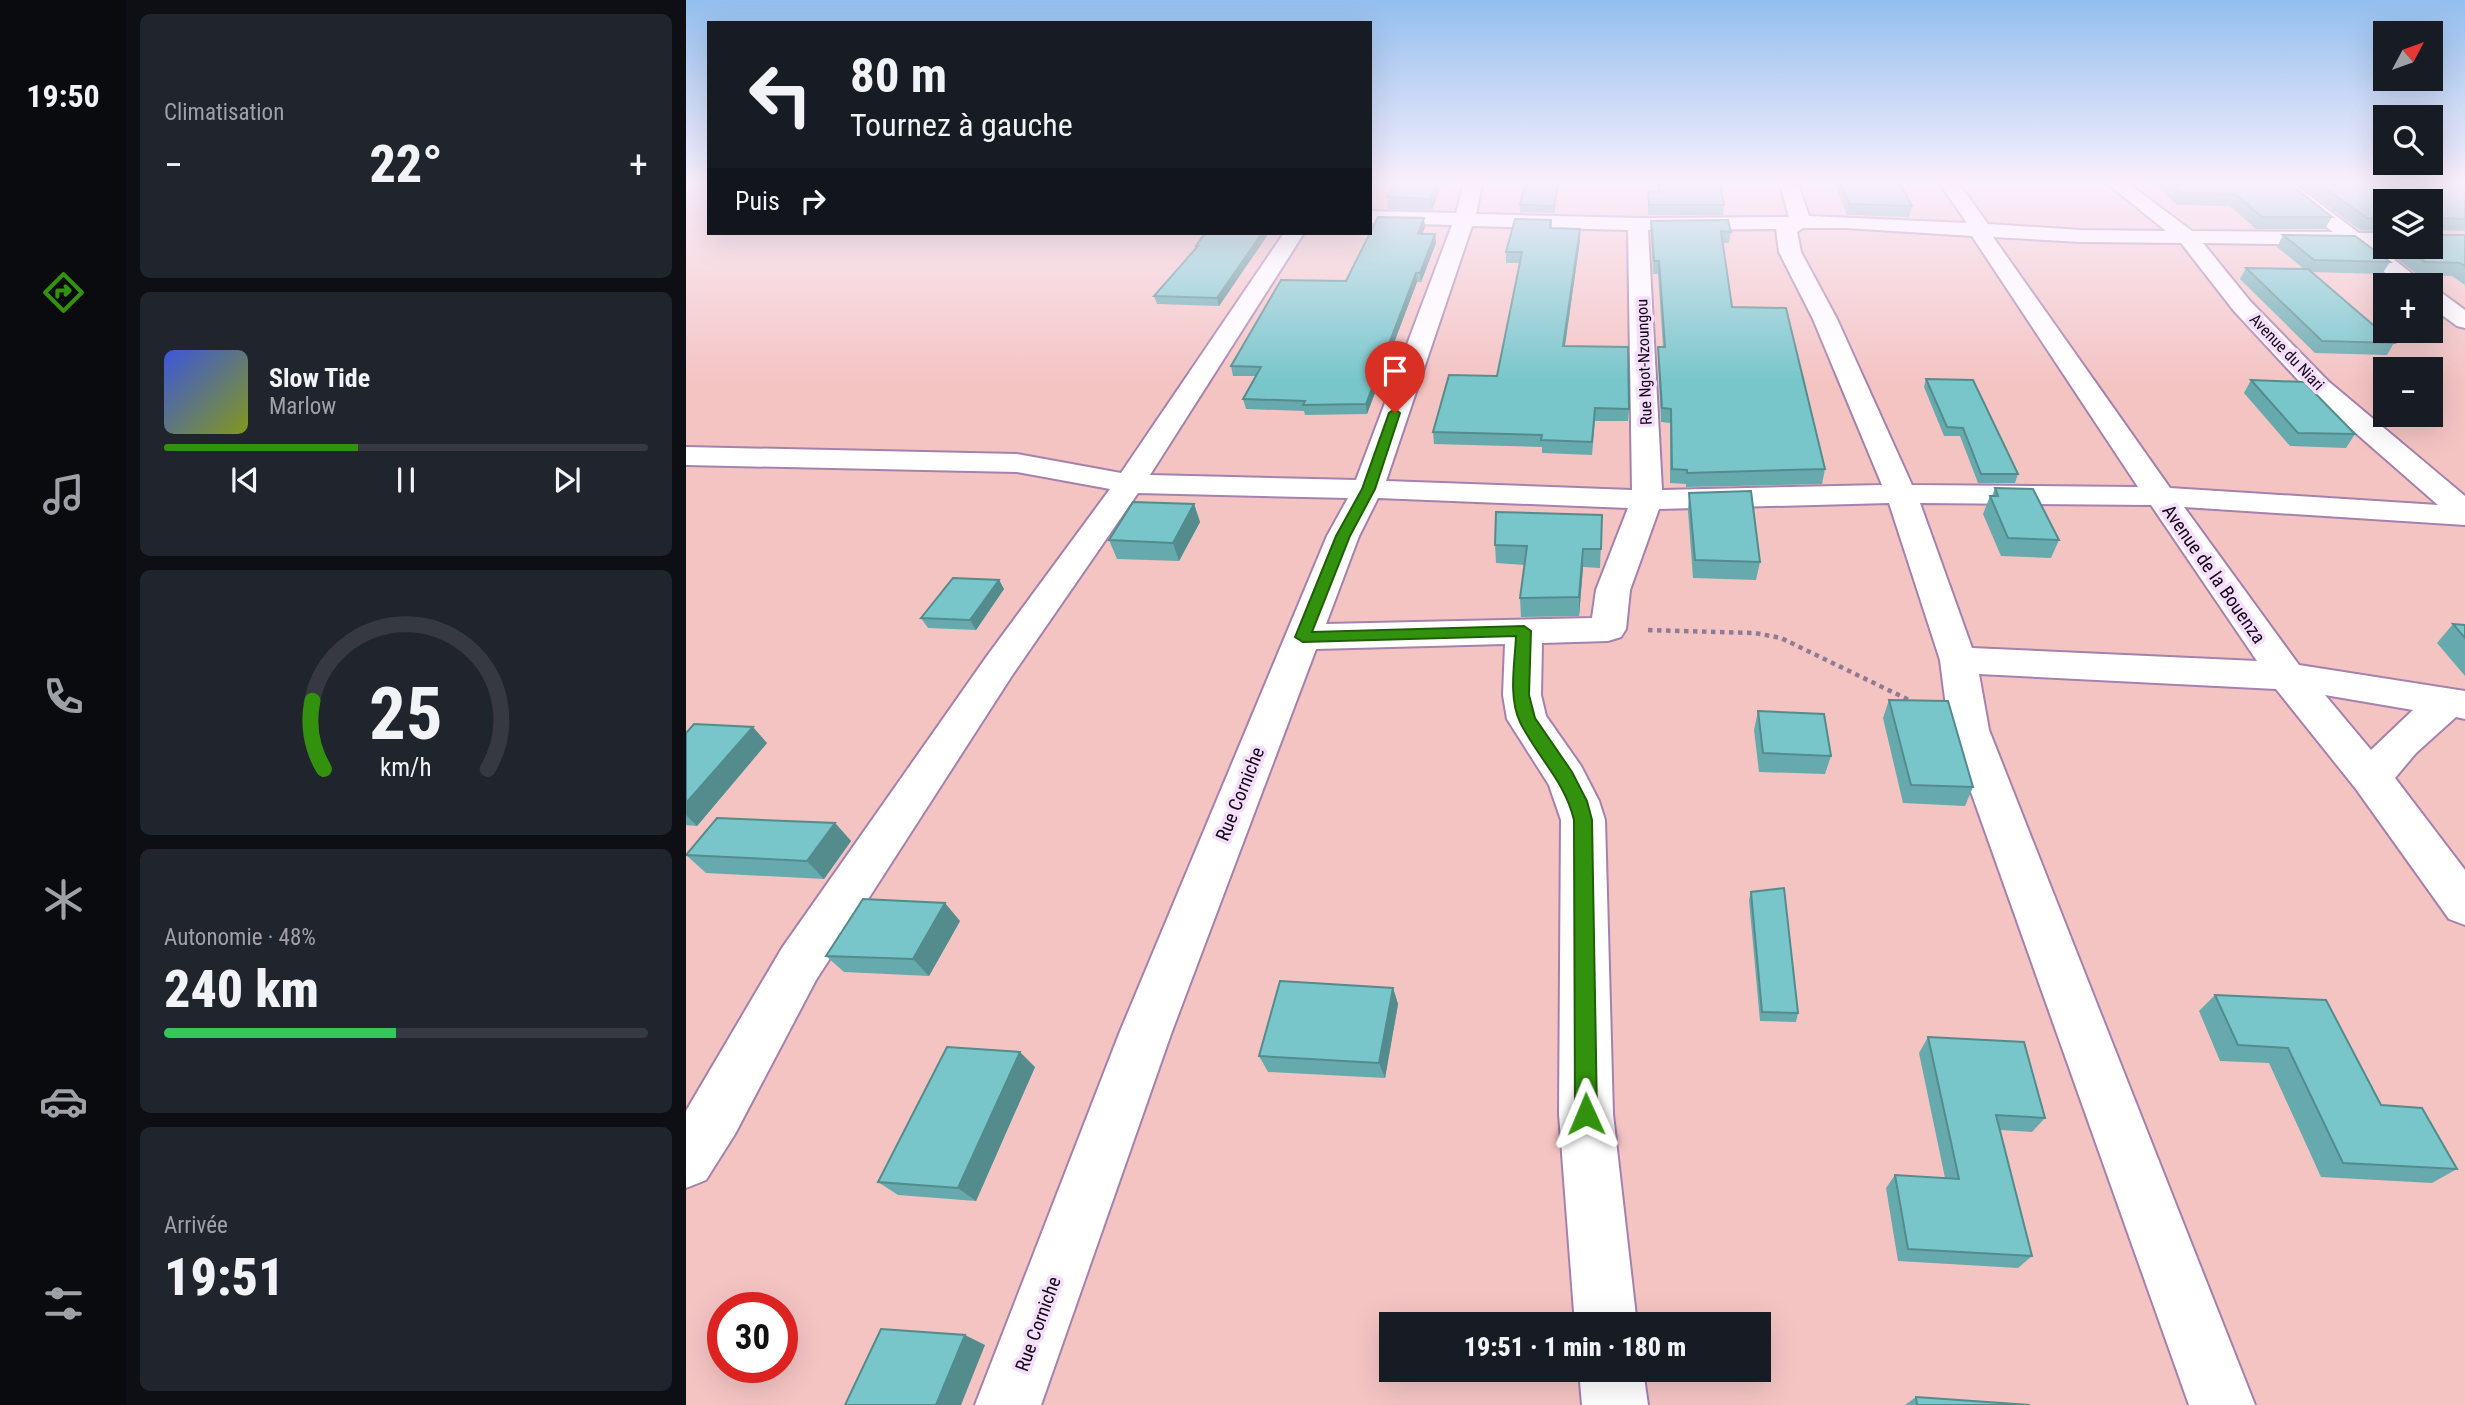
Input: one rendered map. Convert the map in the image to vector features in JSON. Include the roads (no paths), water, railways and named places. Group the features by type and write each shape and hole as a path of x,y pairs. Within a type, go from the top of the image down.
{"street":[{"path":"686,1160 716,1115 799,964 1000,665 1129,484 1283,250"},
{"name":"Rue Corniche","path":"1009,1405 1144,1034 1343,536 1368,489 1452,250"},
{"name":"Rue Ngot-Nzoungou","path":"1639,250 1647,500"},
{"path":"1789,250 1825,319 1901,494 1958,660 1969,730 2222,1405"},
{"name":"Avenue de la Bouenza","path":"1991,250 2159,496 2287,676 2371,779 2465,905"},
{"name":"Avenue du Niari","path":"2197,250 2242,306 2319,387 2465,514"},
{"path":"2370,250 2400,273"},
{"path":"2443,305 2465,321"},
{"path":"686,456 1017,463 1129,484 1368,489 1647,500 1901,494 2159,496 2465,514"},
{"path":"1303,637 1608,629 1613,590 1647,500"},
{"path":"1524,631 1521,695 1527,719 1566,776 1578,801 1583,820 1586,1114 1605,1312"},
{"path":"1958,660 2287,676 2456,704"},
{"path":"2371,779 2402,742 2456,704"},
{"path":"1612,1382 1615,1405"}]}
